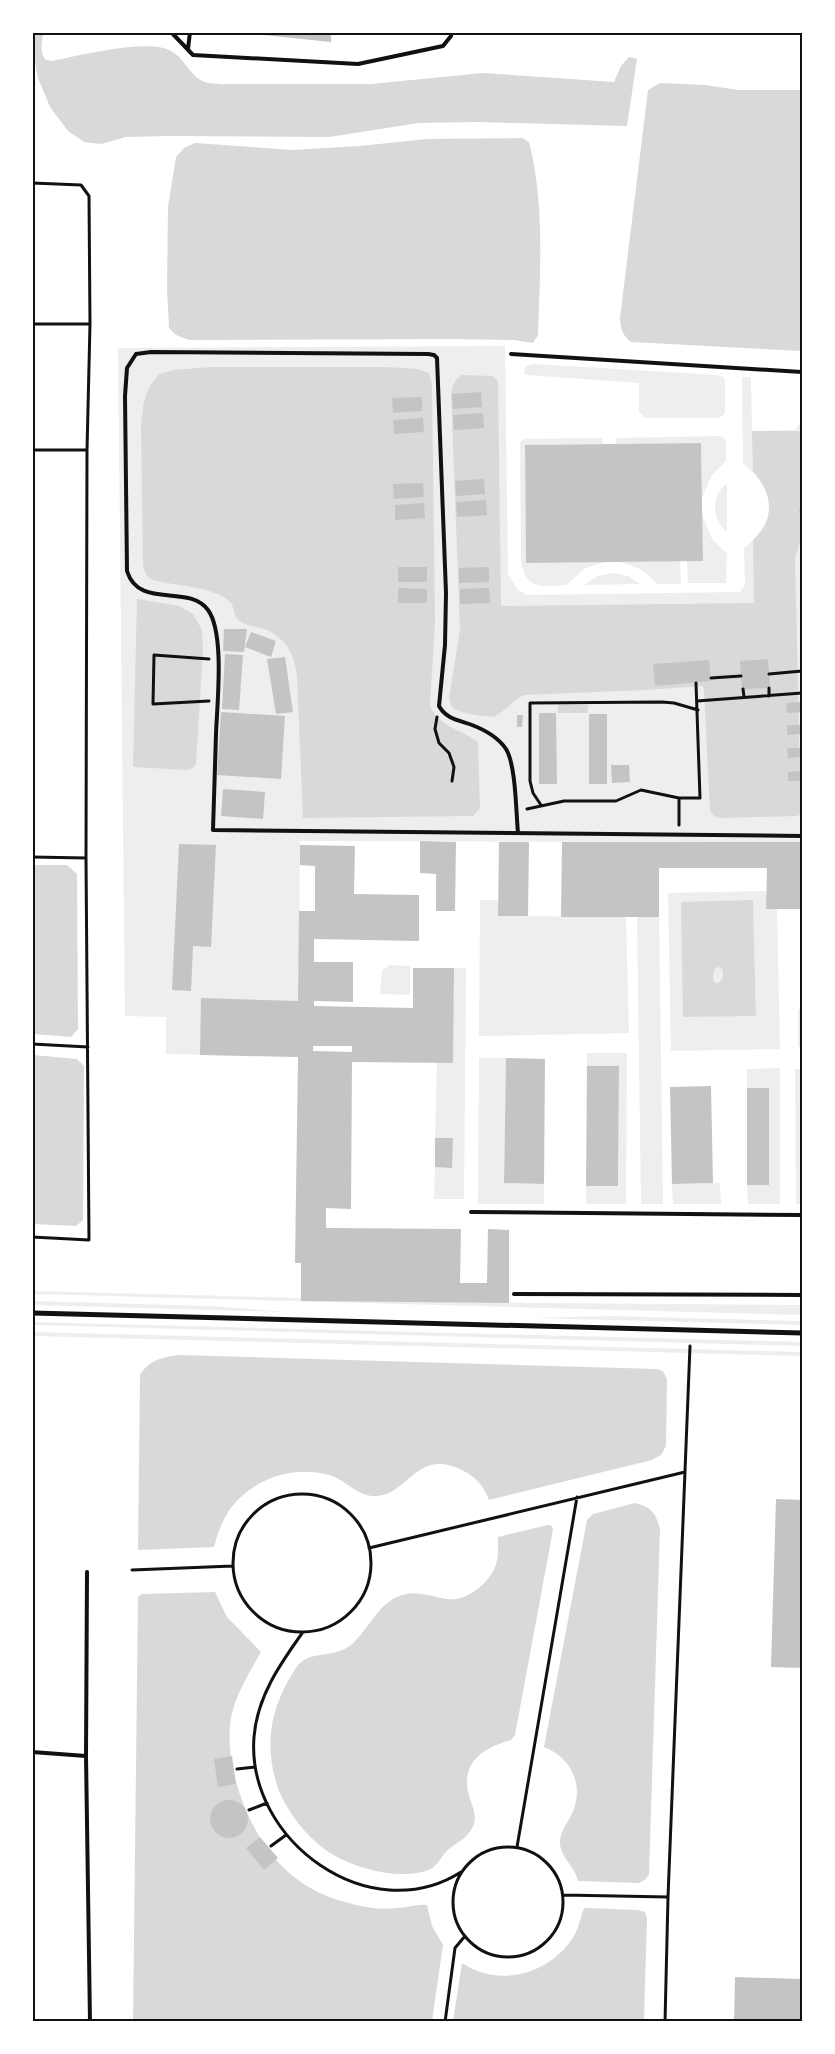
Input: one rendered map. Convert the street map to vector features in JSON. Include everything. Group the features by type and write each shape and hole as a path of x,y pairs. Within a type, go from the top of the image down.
{"street":[{"path":"32,1313 802,1334"}],"lane":[{"path":"171,32 193,54 358,64 443,46 452,32"},
{"path":"188,48 190,32"},
{"path":"518,833 510,760 505,748 491,734 448,717 443,713 440,706 446,602 437,358 434,355 428,354 151,352 140,353 133,357 127,368 125,396 128,572 130,579 139,590 200,602 208,610 216,629 218,659 213,830 802,836"},
{"path":"511,354 802,372"},
{"path":"471,1212 802,1215"},
{"path":"514,1294 802,1295"},
{"path":"87,1572 86,1756 90,2022"},
{"path":"32,1752 86,1756"}],"path":[{"path":"32,183 81,185 89,196 90,324 87,450 86,858 89,1240 32,1237"},
{"path":"32,324 90,324"},
{"path":"32,450 87,450"},
{"path":"201,702 153,704 154,655 203,658"},
{"path":"769,674 802,671"},
{"path":"711,678 741,676"},
{"path":"516,811 564,801 616,801 641,790 679,798 700,798 696,682"},
{"path":"769,688 769,696"},
{"path":"743,689 744,698"},
{"path":"697,701 802,693"},
{"path":"541,805 533,793 530,782 530,703 662,702 674,703 698,710"},
{"path":"435,729 439,743 449,753 454,767 452,780"},
{"path":"679,798 679,835"},
{"path":"32,857 86,858"},
{"path":"32,1044 88,1047"},
{"path":"665,2022 668,1897 690,1346"},
{"path":"370,1548 685,1472"},
{"path":"293,1494 320,1496 344,1507 362,1528 370,1548 371,1567 369,1580 357,1605 337,1623 325,1628 303,1632 284,1630 272,1625 250,1609 242,1598 233,1566 235,1545 247,1521 267,1503 293,1494"},
{"path":"517,1847 577,1497"},
{"path":"132,1570 233,1566"},
{"path":"303,1632 273,1676 261,1703 254,1738 256,1776 267,1804 286,1835 293,1844 320,1866 337,1876 377,1888 398,1890 432,1887 446,1882 461,1872 469,1863 490,1850 502,1847 517,1847 537,1854 547,1862 560,1883 563,1895 563,1908 555,1931 542,1945 526,1954 502,1957 479,1949 465,1936 456,1920 453,1908 453,1896 461,1872"},
{"path":"237,1769 255,1767"},
{"path":"249,1810 267,1804"},
{"path":"271,1846 286,1835"},
{"path":"563,1895 668,1897"},
{"path":"445,2022 455,1948 465,1936"}],"shaded area":[{"path":"34,33 43,33 42,50 46,60 52,61 130,47 160,47 176,54 200,80 207,83 220,84 371,84 483,73 614,82 621,66 629,57 637,59 627,126 477,122 419,123 329,137 125,137 102,144 84,142 68,131 50,107 38,78 33,51"},
{"path":"660,83 705,85 738,90 802,90 802,351 631,342 624,334 620,318 648,90"},
{"path":"522,138 529,142 534,166 539,214 538,335 533,343 514,340 453,339 189,340 176,335 169,328 167,291 168,207 176,157 184,148 195,143 293,150 427,139"},
{"path":"505,346 508,574 517,589 526,595 740,592 745,585 744,548 763,527 768,516 769,506 762,484 743,463 742,377 751,377 752,431 795,430 802,421 802,842 300,841 298,1057 166,1054 166,1017 125,1016 118,348"},
{"path":"532,364 718,375 724,378 725,382 725,414 719,418 645,418 639,411 639,383 524,374 525,367"},
{"path":"211,367 385,367 418,369 429,373 432,384 435,621 430,706 439,719 478,742 480,808 473,816 303,818 297,676 289,649 274,634 264,629 244,624 238,620 230,602 220,595 202,589 153,580 147,576 143,567 141,425 144,401 150,386 159,374 173,370"},
{"path":"462,375 493,376 498,382 501,606 754,603 753,540 766,523 769,506 764,488 753,471 752,431 802,431 802,537 795,558 801,814 797,816 720,818 714,816 710,811 704,689 702,686 524,695 495,716 479,716 452,707 449,699 460,629 451,392 455,381"},
{"path":"720,436 726,442 726,461 712,475 702,498 701,443 616,444 616,438"},
{"path":"602,438 603,444 525,445 526,563 604,562 584,569 566,585 543,586 532,583 527,578 521,563 520,442 525,439"},
{"path":"727,483 727,532 718,521 715,508 718,494"},
{"path":"702,515 712,539 727,554 726,583 688,583 687,561 703,561"},
{"path":"680,561 681,584 657,584 640,569 618,562"},
{"path":"613,573 628,576 640,584 584,585 598,576"},
{"path":"137,599 179,606 193,614 202,630 203,650 196,764 188,770 133,767"},
{"path":"558,704 588,705 588,713 558,713"},
{"path":"33,865 67,865 77,874 78,1029 71,1037 33,1034"},
{"path":"766,891 767,909 777,909 780,1049 671,1051 668,893","holes":["753,900 756,1015 683,1017"]},
{"path":"480,900 498,900 498,916 626,917 629,1033 479,1036"},
{"path":"753,900 756,1016 683,1017 681,902","holes":["718,967 722,969 722,978 718,983 714,982 715,969"]},
{"path":"637,917 659,917 663,1204 641,1204"},
{"path":"390,965 410,966 410,995 380,994 382,970"},
{"path":"718,967 722,969 723,975 718,983 714,982 713,978 715,969"},
{"path":"454,968 466,968 464,1199 434,1199 435,1167 452,1167 453,1139 435,1138 437,1063 452,1063"},
{"path":"798,1009 802,1009 802,1047 798,1047"},
{"path":"587,1053 627,1053 626,1204 586,1204 586,1186 618,1185 619,1067 587,1066"},
{"path":"33,1055 77,1059 84,1066 83,1220 76,1226 33,1224"},
{"path":"479,1058 506,1058 504,1183 544,1184 544,1204 478,1204"},
{"path":"780,1068 780,1204 748,1204 747,1185 769,1184 769,1088 747,1088 747,1069"},
{"path":"795,1069 802,1069 802,1204 796,1204"},
{"path":"720,1183 721,1204 673,1204 672,1184"},
{"path":"33,1291 301,1298 301,1301 802,1305 802,1315 33,1294"},
{"path":"33,1301 209,1306 287,1312 33,1305"},
{"path":"611,1316 802,1321 802,1325 533,1318"},
{"path":"32,1322 802,1342 802,1346 33,1325"},
{"path":"32,1332 802,1352 802,1356 33,1336"},
{"path":"179,1355 657,1369 663,1371 667,1379 666,1446 661,1455 652,1460 489,1500 485,1490 475,1479 462,1470 446,1465 434,1464 424,1468 398,1488 377,1496 364,1494 332,1476 319,1473 306,1472 280,1475 255,1486 235,1503 225,1518 214,1547 138,1550 140,1374 148,1365 157,1360"},
{"path":"635,1503 645,1506 652,1512 657,1519 660,1529 649,1874 646,1879 639,1883 578,1881 563,1854 560,1844 563,1830 574,1809 577,1789 575,1780 572,1772 561,1757 544,1747 587,1520 593,1514"},
{"path":"548,1525 552,1526 553,1530 515,1735 511,1740 487,1750 474,1760 470,1767 467,1785 475,1816 472,1829 444,1854 433,1868 418,1873 403,1874 371,1870 341,1859 328,1851 305,1832 290,1812 279,1791 272,1762 270,1749 271,1735 276,1708 281,1694 295,1669 309,1658 333,1653 351,1645 386,1604 402,1595 419,1594 454,1599 469,1595 487,1580 495,1567 498,1556 498,1537"},
{"path":"215,1592 227,1617 261,1652 238,1696 230,1725 232,1765 245,1808 255,1828 266,1847 280,1864 294,1877 324,1895 364,1907 390,1909 427,1905 432,1926 443,1945 432,2021 133,2022 138,1597 142,1594"},
{"path":"584,1908 638,1910 645,1912 647,1918 644,2021 453,2021 462,1963 477,1971 509,1976 525,1973 540,1967 554,1959 565,1948 578,1928"}],"building":[{"path":"235,32 331,32 331,42"},
{"path":"481,392 482,407 453,409 452,394"},
{"path":"422,397 422,411 393,413 392,398"},
{"path":"483,413 484,428 454,430 453,415"},
{"path":"423,418 424,432 394,434 393,420"},
{"path":"701,443 703,561 526,563 525,445"},
{"path":"484,479 485,494 456,496 455,481"},
{"path":"423,483 424,497 394,499 393,484"},
{"path":"802,499 802,512 799,512"},
{"path":"486,500 487,515 457,517 456,502"},
{"path":"424,503 425,518 395,520 395,505"},
{"path":"398,567 427,567 427,582 398,582"},
{"path":"489,567 489,582 459,583 459,568"},
{"path":"398,588 427,589 427,603 398,603"},
{"path":"489,588 490,603 460,604 460,589"},
{"path":"224,629 247,629 244,652 223,651"},
{"path":"251,632 276,641 271,657 245,647"},
{"path":"225,654 243,655 239,710 222,709"},
{"path":"285,657 293,712 276,714 267,659"},
{"path":"768,659 770,688 742,689 740,661"},
{"path":"709,660 711,681 655,686 653,664"},
{"path":"801,702 802,712 787,713 786,703"},
{"path":"221,712 285,716 281,779 217,775"},
{"path":"539,713 556,713 557,784 539,784"},
{"path":"589,714 607,714 607,784 589,784"},
{"path":"517,715 523,715 522,727 517,727"},
{"path":"787,725 802,725 802,734 787,735"},
{"path":"787,748 802,748 802,757 788,758"},
{"path":"611,765 629,765 630,782 612,783"},
{"path":"802,771 802,781 788,781 788,772"},
{"path":"223,789 265,792 263,819 221,816"},
{"path":"420,841 456,842 455,911 436,911 436,874 420,873"},
{"path":"499,842 529,842 528,916 498,916"},
{"path":"562,842 802,842 802,909 766,909 767,868 659,868 659,917 561,917"},
{"path":"179,844 216,845 211,947 193,946 191,991 172,990"},
{"path":"300,845 355,846 354,894 419,895 419,941 314,939 314,962 353,962 353,1002 314,1001 314,1006 413,1008 413,968 454,968 453,1063 352,1062 351,1209 326,1208 326,1228 461,1229 460,1283 487,1283 488,1229 509,1230 509,1303 301,1301 301,1263 295,1263 298,1057 200,1055 201,998 298,1001 299,911 315,911 315,866 300,865","holes":["313,1046 352,1046 352,1052 313,1051"]},
{"path":"506,1058 545,1059 544,1184 504,1183"},
{"path":"587,1066 619,1066 618,1186 586,1186"},
{"path":"711,1086 713,1183 672,1184 670,1087"},
{"path":"747,1088 769,1088 769,1185 747,1185"},
{"path":"435,1138 453,1138 452,1168 435,1167"},
{"path":"776,1499 802,1500 802,1668 771,1667"},
{"path":"232,1756 236,1784 218,1787 214,1759"},
{"path":"229,1800 243,1805 248,1819 243,1833 229,1838 215,1833 210,1819 215,1805"},
{"path":"260,1837 278,1858 264,1870 246,1848"},
{"path":"735,1977 801,1979 800,2022 734,2022"}]}
